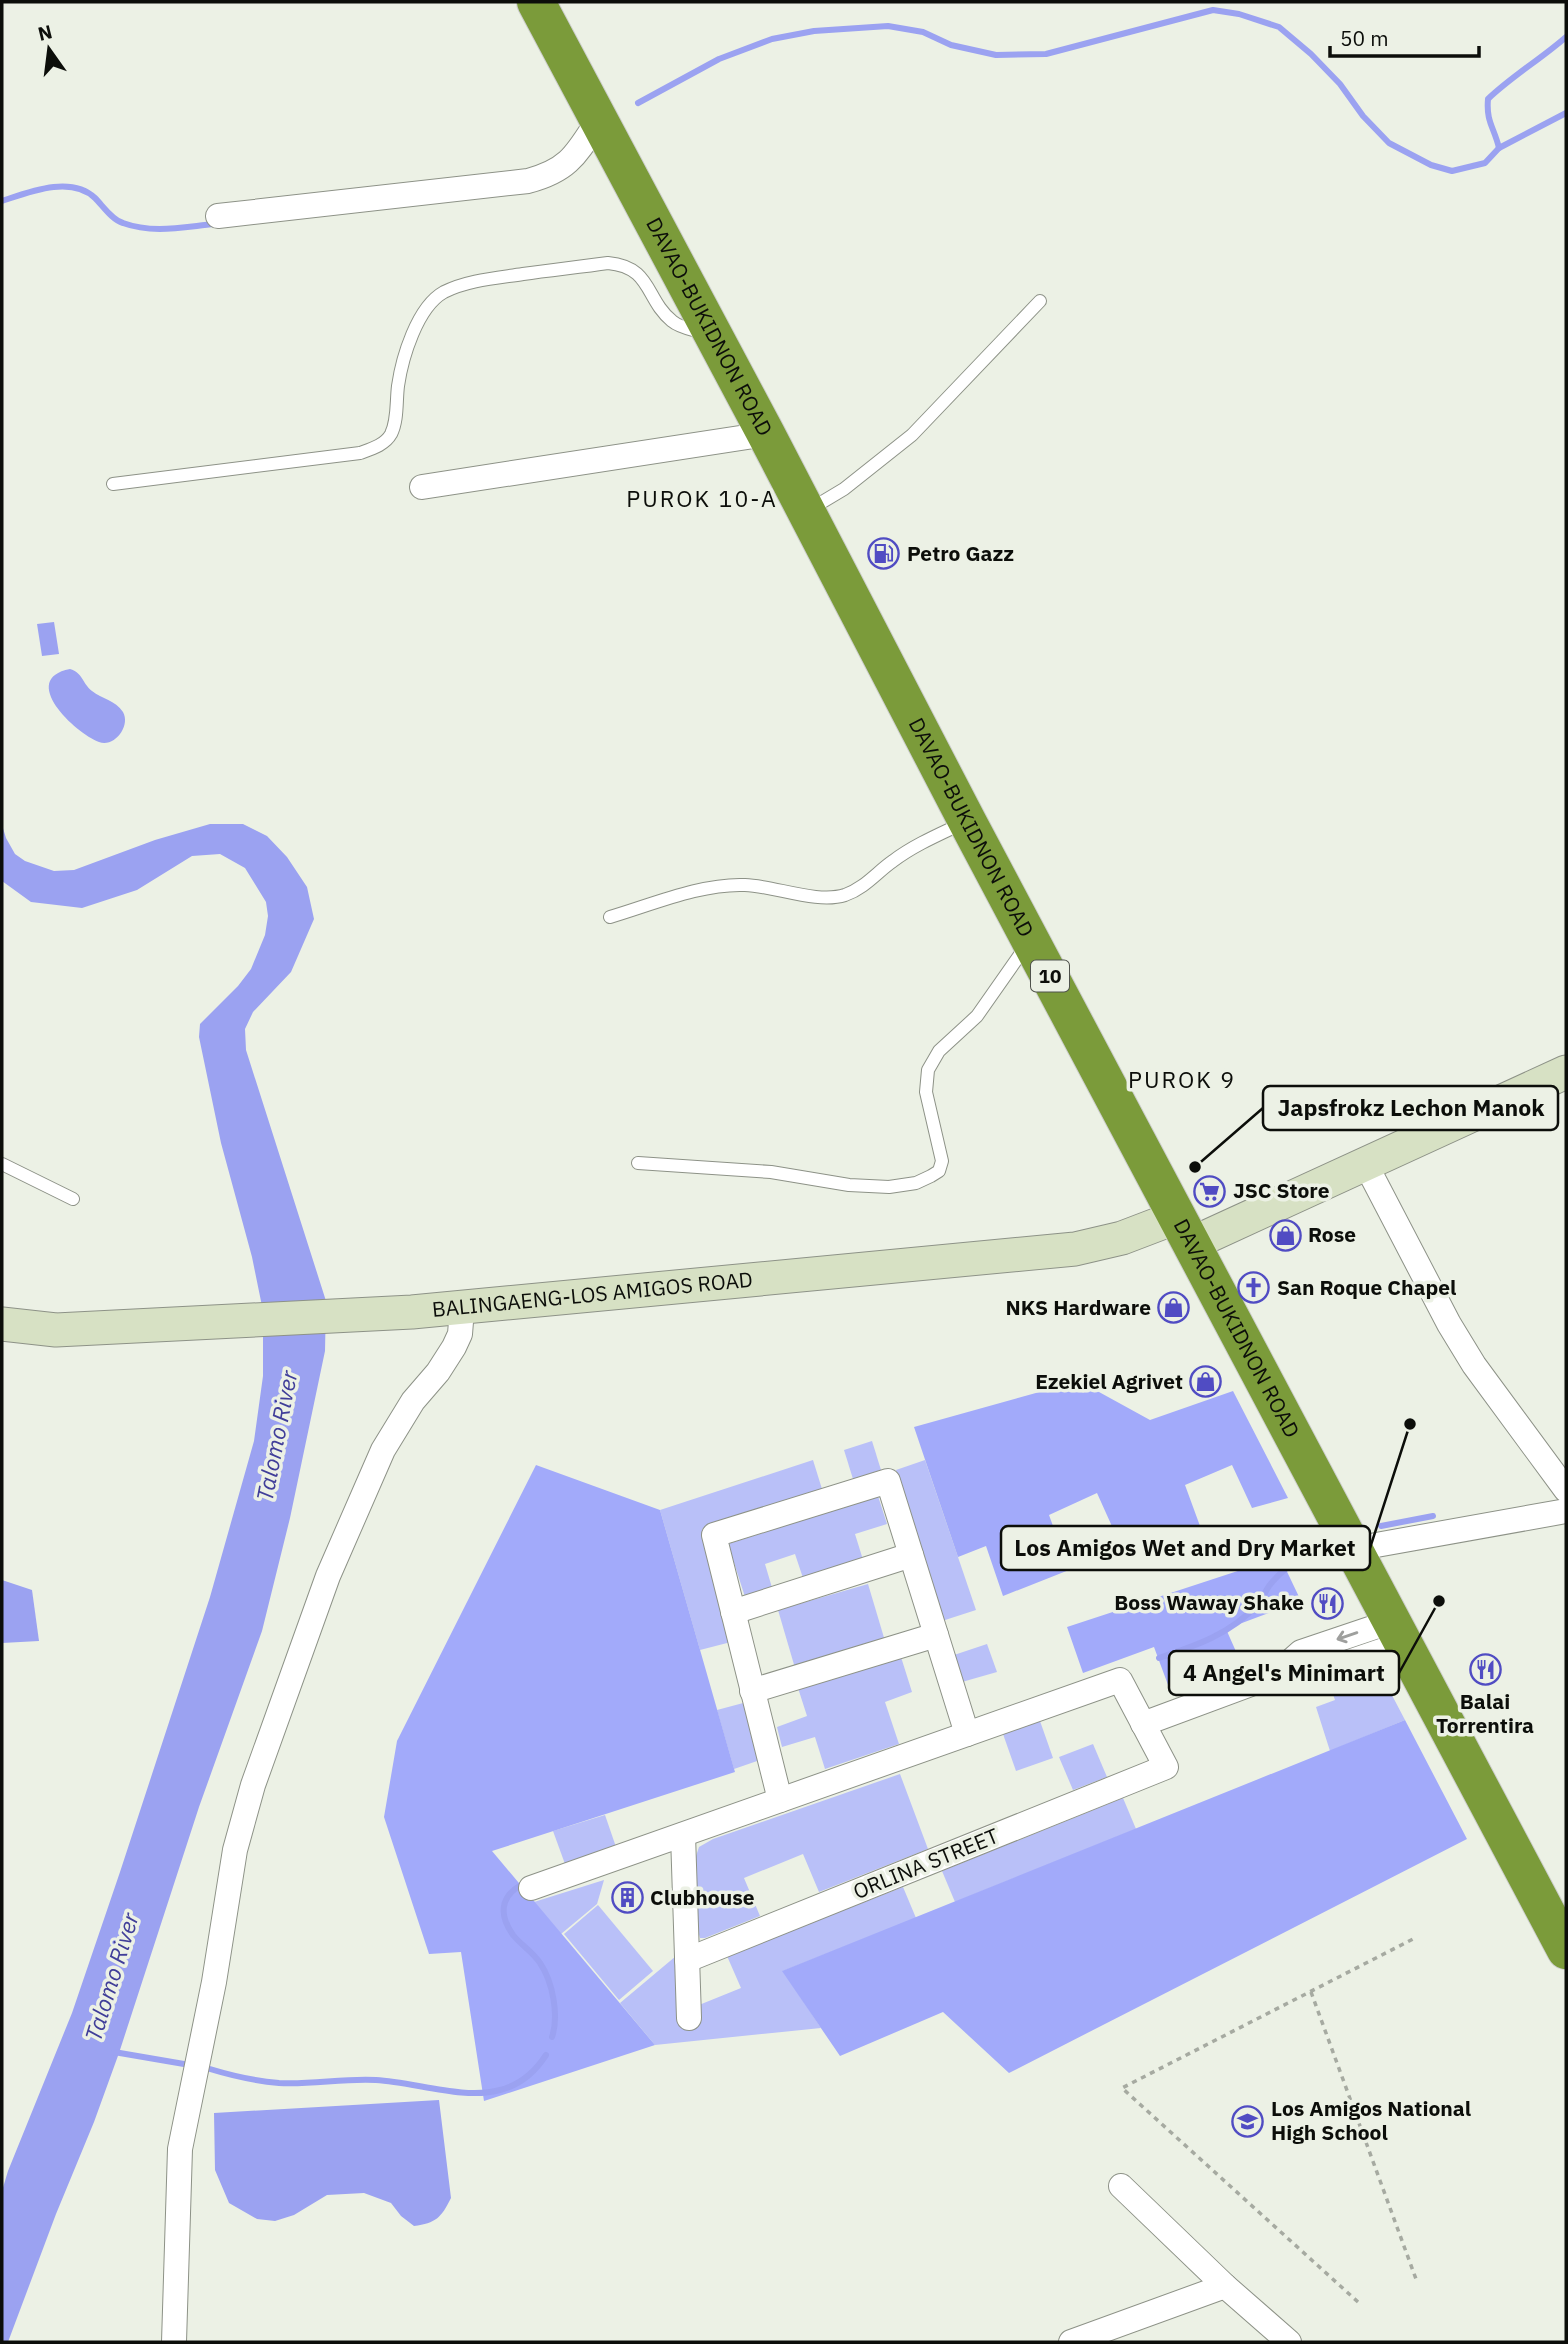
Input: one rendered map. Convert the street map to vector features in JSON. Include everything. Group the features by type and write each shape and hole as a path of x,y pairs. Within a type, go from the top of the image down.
{"highway":[{"name":"DAVAO-BUKIDNON ROAD","path":"536,2 1566,1950"}],"street":[{"path":"218,216 528,181 549,176 561,168 582,145 599,120"},
{"path":"422,487 766,434"},
{"name":"BALINGAENG-LOS AMIGOS ROAD","path":"2,1324 56,1330 463,1308 1064,1251 1122,1238 1184,1230 1365,1163 1566,1072"},
{"path":"1365,1163 1474,1365 1566,1490"},
{"path":"174,2342 180,2149 214,1982 235,1850 262,1760 328,1576 383,1450 413,1401 454,1347 460,1334 463,1308"},
{"path":"780,1800 713,1535 887,1480 967,1734"},
{"path":"1354,1549 1566,1511"},
{"path":"733,1612 911,1555"},
{"path":"531,1888 1120,1680 1143,1724 1275,1675 1310,1675 1398,1632"},
{"path":"752,1691 936,1635"},
{"name":"ORLINA STREET","path":"687,1960 1166,1767 1143,1724"},
{"path":"682,1835 688,2018"},
{"path":"1121,2186 1225,2286 1289,2342"},
{"path":"1071,2342 1225,2286"}],"lane":[{"path":"113,484 360,453 378,446 390,436 395,422 402,365 414,330 442,293 463,285 488,279 608,263 622,264 631,268 641,278 673,321 714,336"},
{"path":"806,512 844,489 912,435 1040,301"},
{"path":"610,917 720,886 746,885 831,897 844,895 859,888 912,848 967,821"},
{"path":"638,1163 771,1172 849,1185 889,1187 916,1183 931,1177 939,1171 942,1161 926,1092 928,1070 939,1051 977,1016 1031,940"},
{"path":"2,1164 73,1199"}],"path":[{"path":"1358,2302 1122,2088 1415,1938"},
{"path":"1311,1992 1416,2279"}],"shaded area":[{"path":"1079,1381 1150,1420 1233,1391 1288,1498 1252,1508 1232,1465 1185,1485 1200,1526 1124,1553 1097,1493 1049,1515 1069,1570 1003,1596 986,1546 958,1557 914,1427"},
{"path":"872,1441 881,1470 853,1479 844,1450"},
{"path":"813,1460 822,1489 702,1529 731,1642 700,1650 660,1510"},
{"path":"925,1460 976,1610 942,1621 896,1470"},
{"path":"536,1465 660,1510 735,1772 492,1851 655,2045 484,2101 461,1952 429,1954 384,1817 397,1741"},
{"path":"878,1496 887,1524 855,1534 864,1563 804,1581 795,1554 765,1564 773,1591 746,1600 728,1544"},
{"path":"1280,1557 1301,1601 1226,1629 1242,1665 1171,1693 1154,1647 1083,1673 1067,1627"},
{"path":"868,1584 885,1641 795,1668 778,1610"},
{"path":"987,1644 997,1672 962,1682 954,1655"},
{"path":"901,1657 912,1692 885,1702 899,1744 825,1769 815,1737 782,1747 777,1727 807,1716 798,1688"},
{"path":"1374,1661 1405,1720 1330,1751 1316,1707 1335,1700 1327,1677"},
{"path":"747,1702 760,1760 734,1769 717,1710"},
{"path":"1405,1720 1467,1839 1009,2073 943,2012 840,2056 782,1971"},
{"path":"1040,1721 1053,1758 1016,1771 1003,1734"},
{"path":"1093,1744 1107,1777 1073,1790 1059,1757"},
{"path":"900,1774 928,1849 819,1892 803,1854 744,1878 760,1916 700,1938 695,1859 699,1847 713,1839"},
{"path":"1123,1798 1136,1829 955,1902 942,1871"},
{"path":"605,1815 616,1847 565,1864 553,1831"},
{"path":"604,1880 597,1904 561,1934 534,1902"},
{"path":"903,1887 916,1918 783,1971 821,2028 655,2045 620,2003 676,1956 677,2022 700,2022 699,2005 741,1988 727,1956"},
{"path":"598,1905 653,1971 619,2000 564,1934"}],"water":[{"path":"54,622 59,654 42,656 37,624"},
{"path":"70,669 78,673 92,691 123,712 123,729 110,742 99,742 89,737 56,706 50,694 49,683 55,675"},
{"name":"Talomo River","path":"210,824 243,824 267,836 287,857 307,887 314,919 291,972 253,1012 245,1029 246,1050 326,1301 325,1351 290,1518 262,1631 199,1807 94,2122 8,2342 2,2342 2,2191 72,2013 120,1872 210,1597 254,1441 263,1376 263,1311 252,1257 221,1143 199,1037 200,1024 251,969 265,935 268,916 266,902 245,868 220,854 192,856 137,890 82,908 31,902 2,881 2,825 15,854 25,861 54,871 74,870 155,840"},
{"path":"2,1580 32,1590 39,1641 2,1643"},
{"path":"439,2100 451,2198 441,2215 428,2223 414,2226 401,2216 391,2203 364,2193 327,2195 294,2215 275,2221 257,2219 229,2203 215,2170 214,2113"}],"waterway":[{"path":"638,103 719,59 772,39 814,31 888,26 923,32 951,45 996,55 1046,54 1213,10 1239,14 1279,27 1311,54 1340,84 1363,116 1389,143 1431,165 1452,171 1485,163 1499,148 1566,113"},
{"path":"1499,148 1489,119 1488,99 1566,37"},
{"path":"2,201 62,186 85,191 115,219 134,226 168,229 214,224"},
{"path":"1381,1526 1433,1516"},
{"path":"1159,1658 1199,1644 1236,1623 1258,1604 1279,1574 1316,1550"},
{"path":"521,1885 506,1901 505,1920 513,1935 545,1971 554,1999 552,2037"},
{"name":"Talomo River","path":"114,2052 184,2064"},
{"path":"210,2069 279,2083 376,2080 455,2092 486,2093 507,2088 520,2081 532,2072 546,2055"}],"place":[{"name":"Petro Gazz","path":"884,554"},
{"name":"Japsfrokz Lechon Manok","path":"1195,1167"},
{"name":"JSC Store","path":"1210,1191"},
{"name":"Rose","path":"1285,1235"},
{"name":"San Roque Chapel","path":"1254,1288"},
{"name":"NKS Hardware","path":"1174,1308"},
{"name":"Ezekiel Agrivet","path":"1206,1382"},
{"name":"Los Amigos Wet and Dry Market","path":"1410,1424"},
{"name":"4 Angel's Minimart","path":"1439,1601"},
{"name":"Boss Waway Shake","path":"1327,1603"},
{"name":"Balai Torrentira","path":"1485,1670"},
{"name":"Clubhouse","path":"627,1898"},
{"name":"Los Amigos National High School","path":"1248,2121"}],"district":[{"name":"PUROK 10-A","path":"702,499"},
{"name":"PUROK 9","path":"1182,1080"}]}
